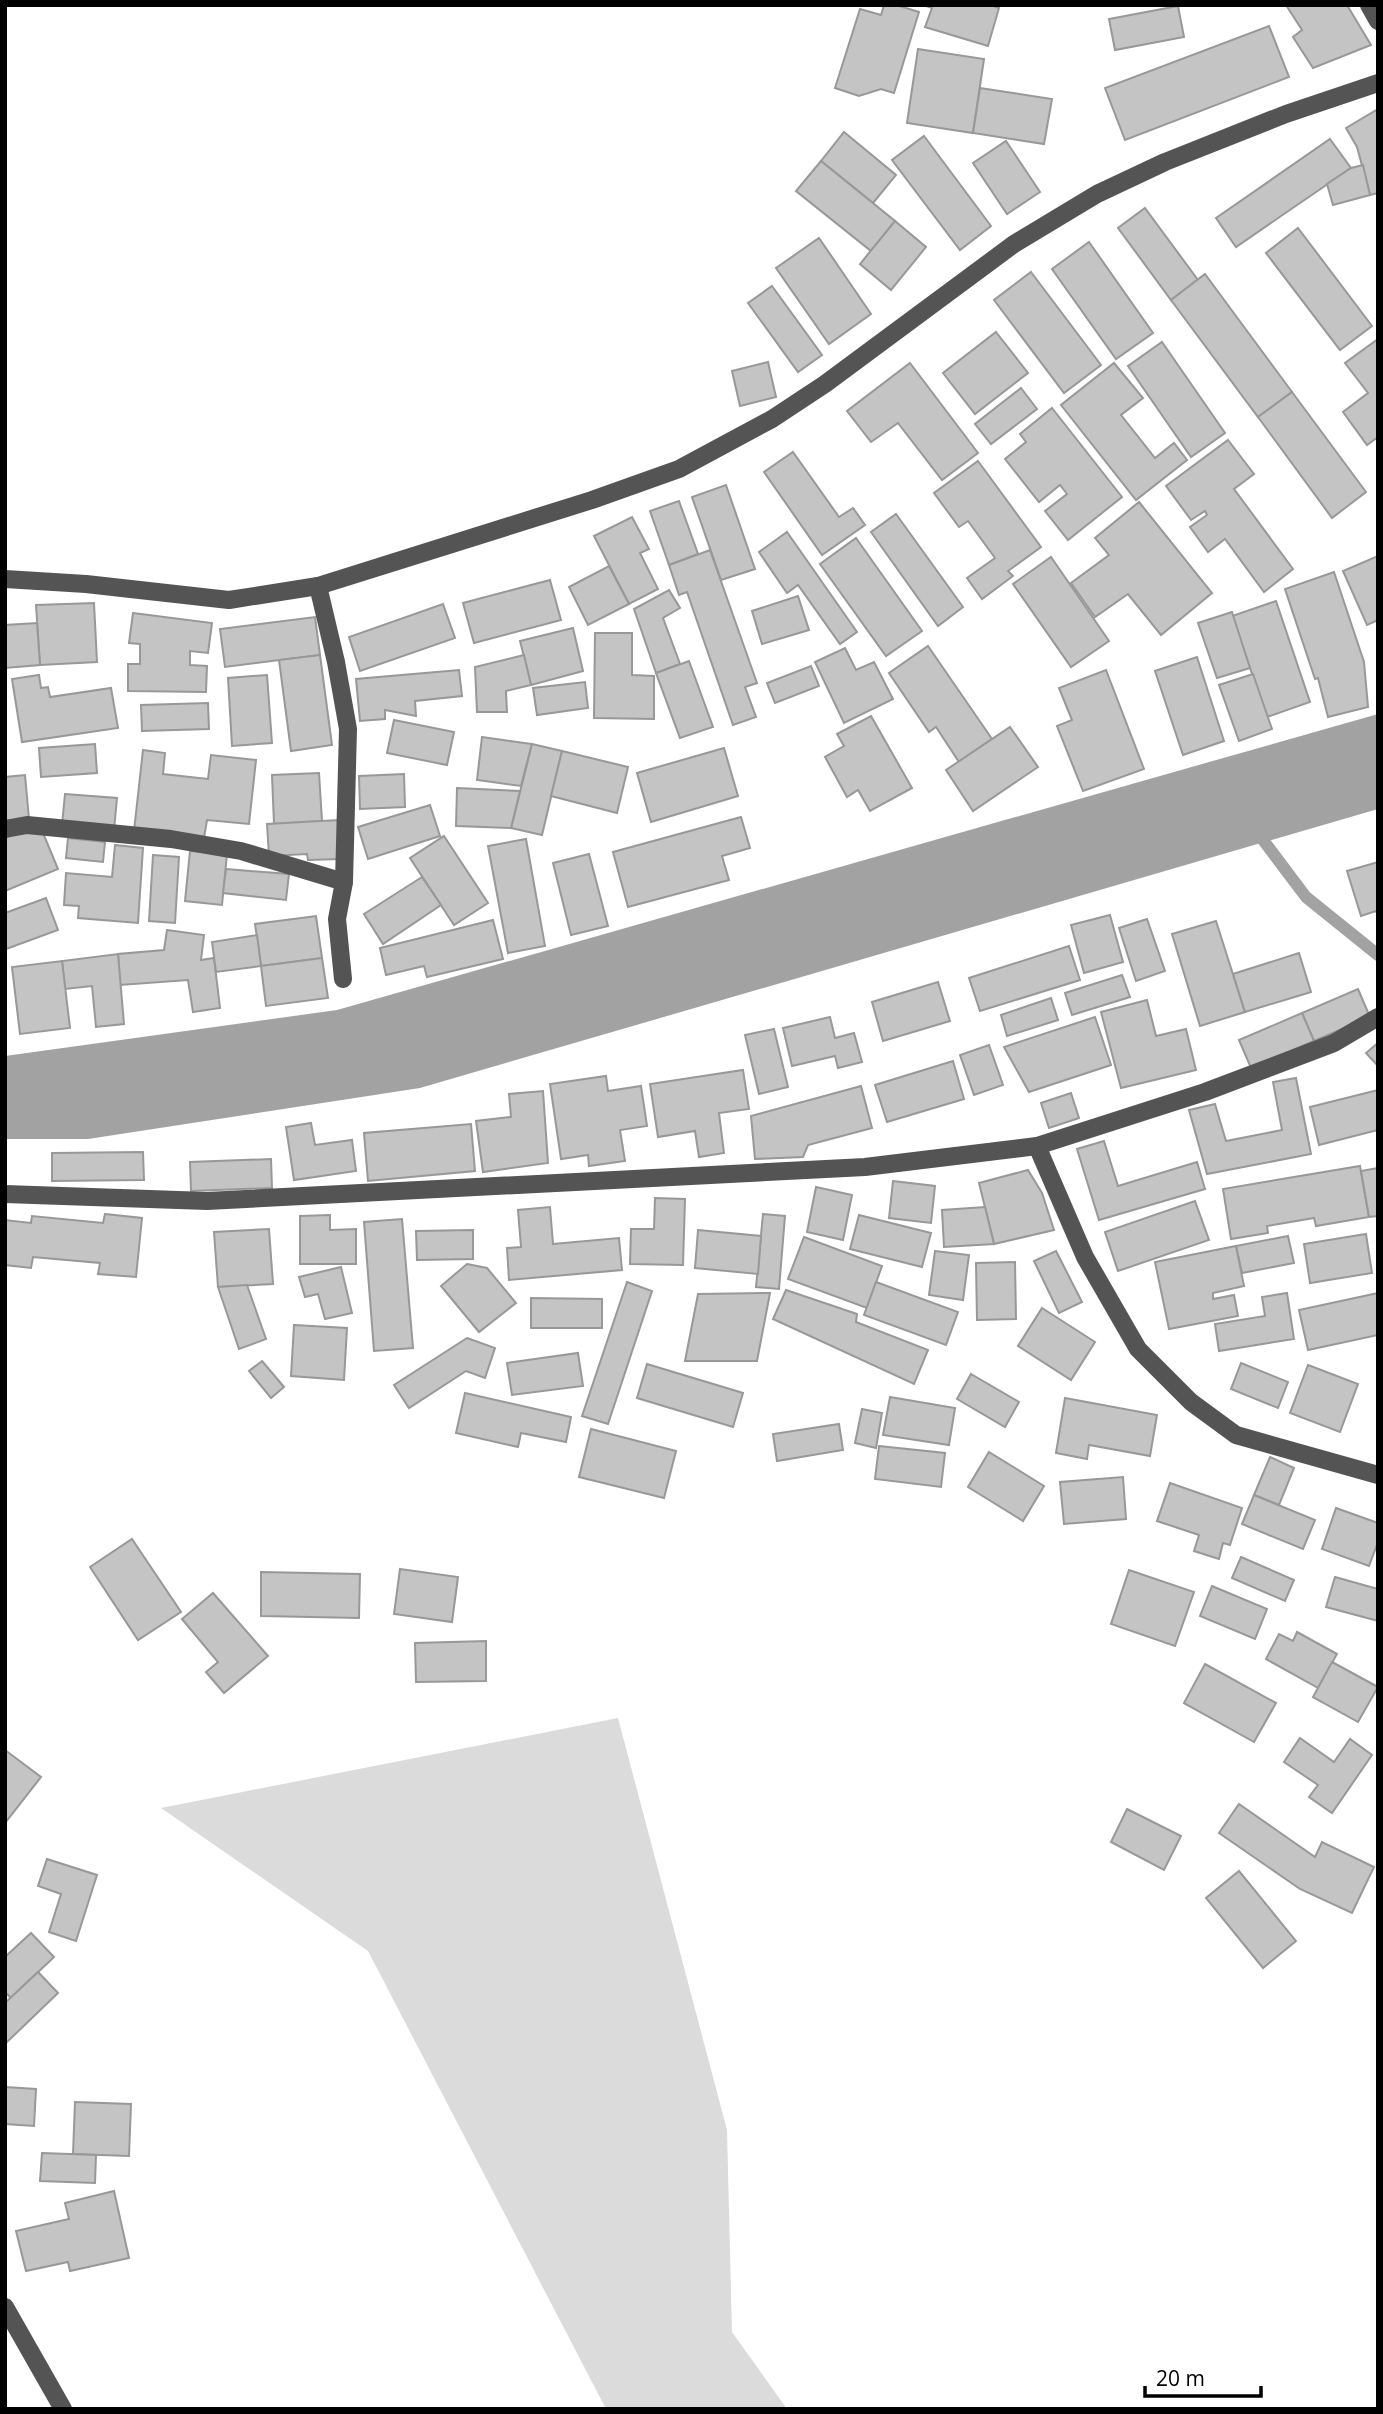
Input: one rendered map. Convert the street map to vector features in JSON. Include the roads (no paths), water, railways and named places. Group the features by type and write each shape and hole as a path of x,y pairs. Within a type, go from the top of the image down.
{"street":[{"path":"1369,5 1378,22"},
{"path":"5,579 86,584 229,600 318,586 579,504 678,469 772,419 825,384 1014,244 1097,194 1165,162 1274,118 1378,83"},
{"path":"318,586 348,729 344,882 337,919 344,979"},
{"path":"5,829 27,825 170,839 241,851 344,882"},
{"path":"5,1194 207,1201 865,1167 1037,1146 1218,1088 1334,1043 1378,1017"},
{"path":"1037,1146 1085,1257 1139,1349 1191,1402 1236,1435 1378,1475"},
{"path":"5,2307 63,2409"}],"waterway":[{"path":"1254,828 1306,897 1378,955"}]}
